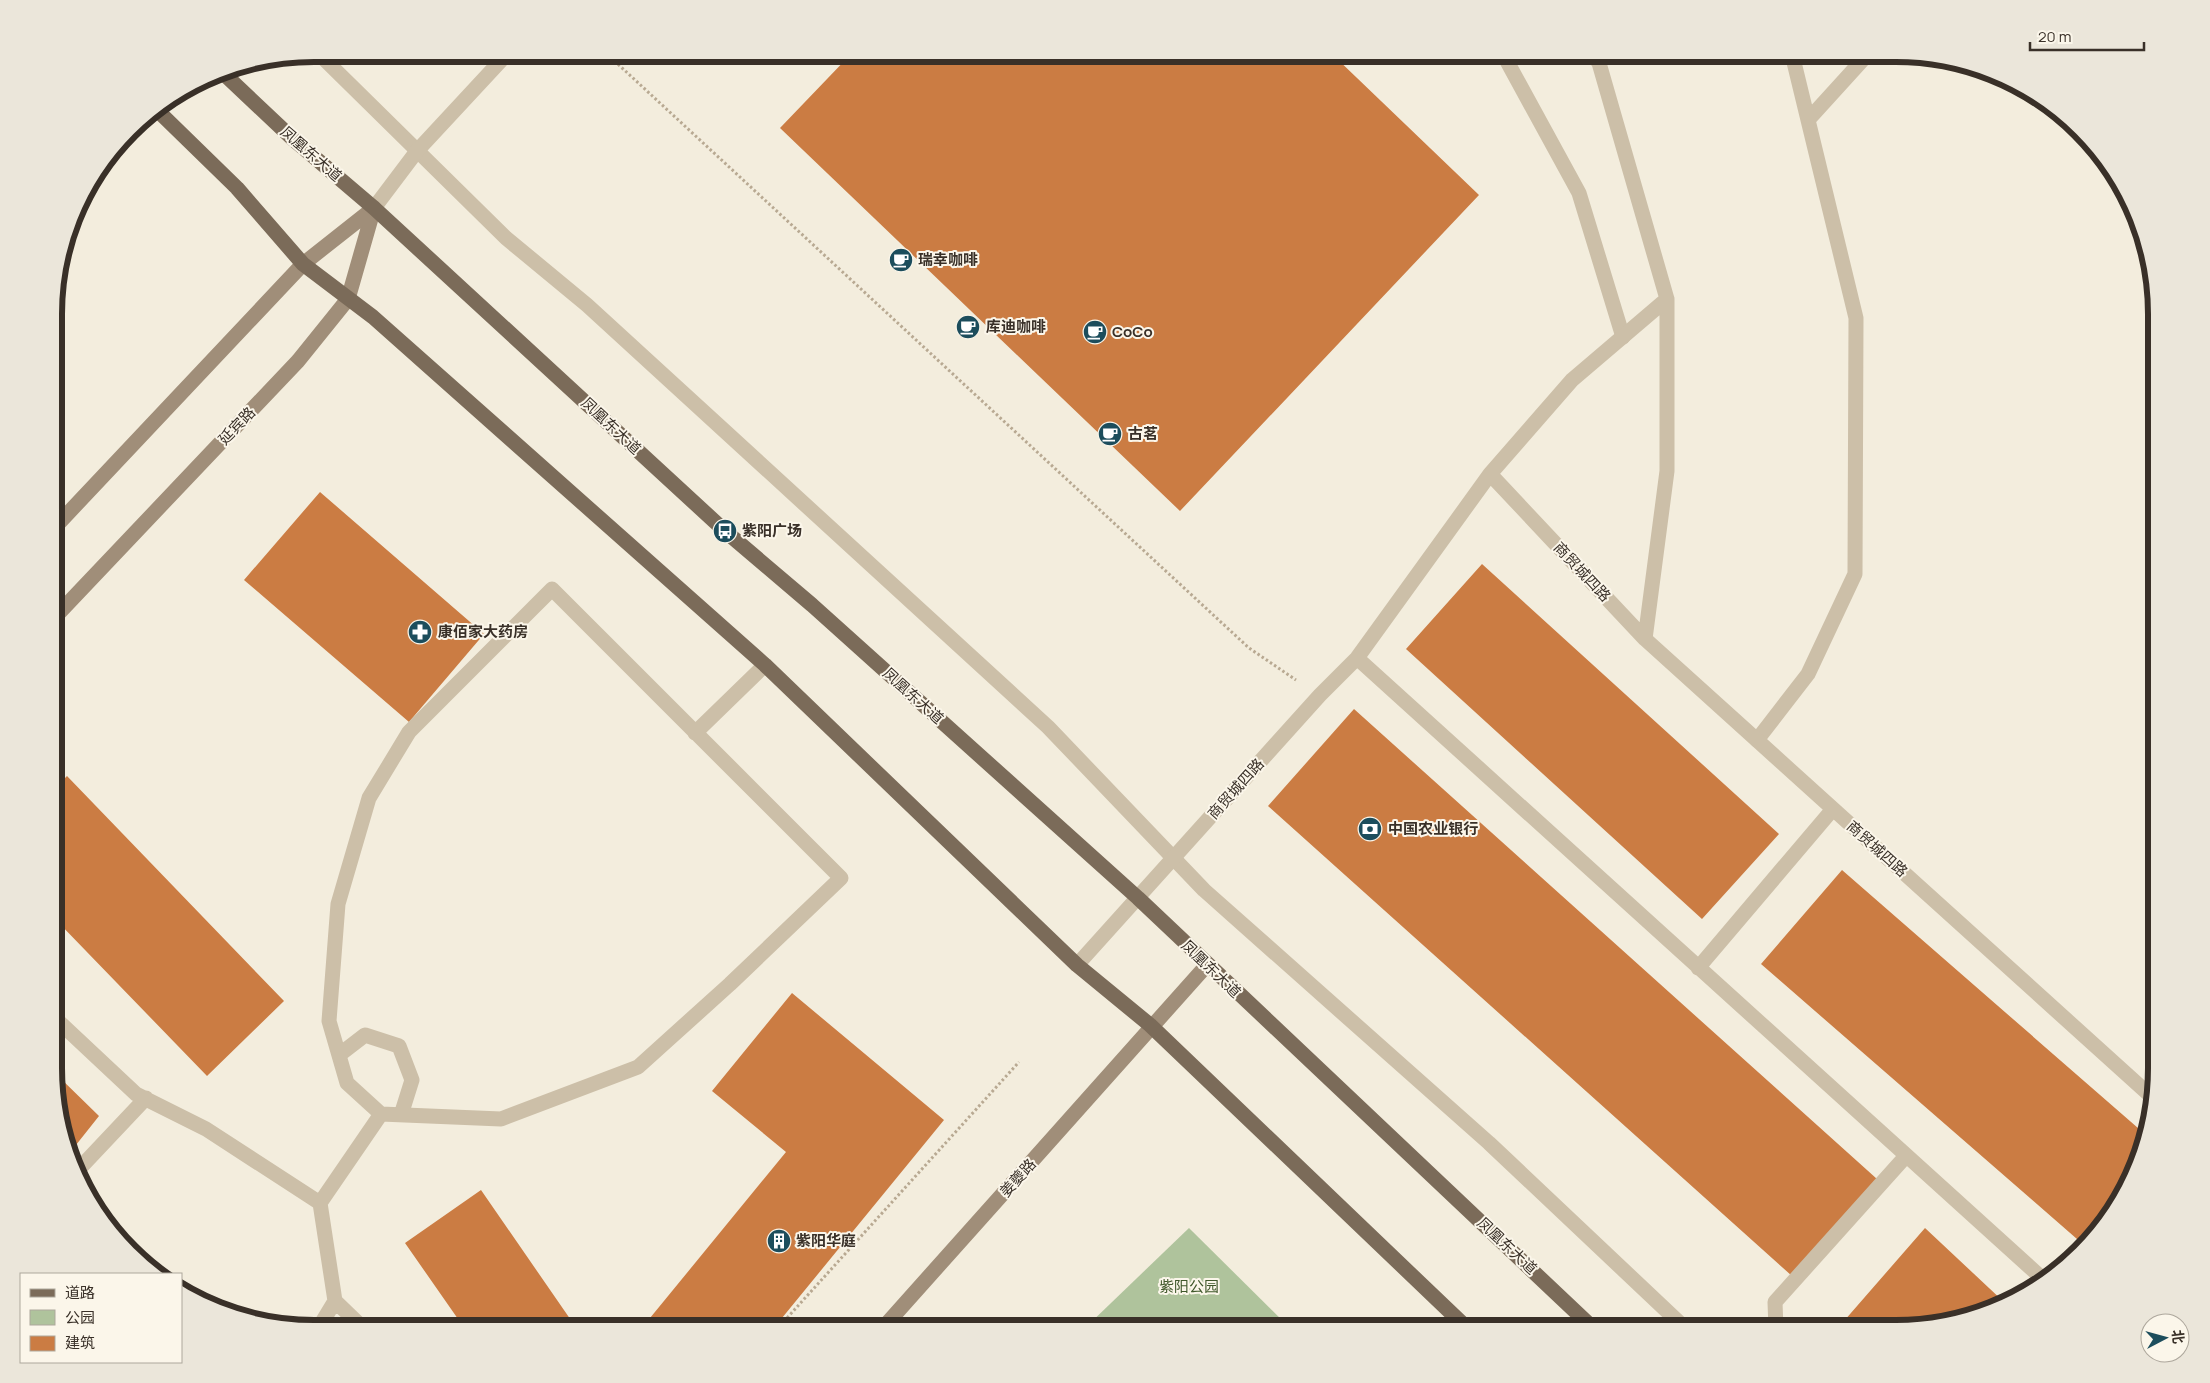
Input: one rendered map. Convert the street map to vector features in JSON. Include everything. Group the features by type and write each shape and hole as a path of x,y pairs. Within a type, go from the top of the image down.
{"main road":[{"name":"凤凰东大道","path":"228,78 293,139 374,208 725,531 812,605 1138,898 1584,1320"},
{"path":"161,114 237,188 303,264 373,317 765,665 1077,965 1150,1026 1459,1320"}],"street":[{"path":"327,62 506,238 587,305 1040,720 1204,890 1489,1143 1676,1320"},
{"name":"延宾路","path":"62,520 303,264 374,208 417,151 500,62"},
{"path":"1507,62 1579,193 1623,337"},
{"path":"1597,62 1667,299 1667,471 1644,639"},
{"path":"1757,740 1808,674 1855,574 1856,318 1794,62"},
{"path":"1808,120 1861,62"},
{"name":"延宾路","path":"62,610 298,361 348,299 374,208"},
{"path":"1490,474 1572,380 1667,299"},
{"name":"商贸城四路","path":"1077,965 1320,695 1357,658 1490,474 1644,639 2146,1092"},
{"path":"552,589 696,733 841,878 730,984 638,1066 501,1119 381,1114 346,1083 329,1021 338,904 369,798 409,732 552,589"},
{"path":"1357,658 2039,1276"},
{"path":"696,733 765,665"},
{"path":"1698,968 1834,809"},
{"name":"姜夔路","path":"890,1320 1073,1117 1150,1026 1207,965"},
{"path":"62,1025 136,1094 206,1129 320,1203"},
{"path":"339,1056 365,1035 399,1046 412,1080 401,1115"},
{"path":"82,1165 146,1098"},
{"path":"355,1320 335,1301 320,1203 381,1114"},
{"path":"1776,1320 1776,1302 1906,1156"},
{"path":"323,1320 335,1301"}],"path":[{"path":"616,62 1249,648 1320,695"},
{"path":"785,1320 1019,1062"}],"green space":[{"name":"紫阳公园","path":"1189,1228 1282,1320 1093,1320"}],"building":[{"path":"843,62 1340,62 1479,195 1180,511 780,128"},
{"path":"320,492 484,634 409,722 244,580"},
{"path":"1482,564 1779,834 1702,919 1406,649"},
{"path":"1354,709 1877,1179 1792,1276 1268,806"},
{"path":"67,776 284,1001 207,1076 62,926 62,781"},
{"path":"1842,870 2140,1130 2122,1180 2096,1222 2079,1241 1761,964"},
{"name":"紫阳华庭","path":"792,993 944,1120 780,1320 648,1320 786,1152 712,1091"},
{"path":"63,1081 99,1116 75,1146 67,1118"},
{"path":"481,1190 571,1320 459,1320 405,1243"},
{"path":"1925,1228 2000,1298 1945,1316 1912,1320 1845,1320"}],"place":[{"name":"瑞幸咖啡","path":"901,260"},
{"name":"库迪咖啡","path":"968,327"},
{"name":"CoCo","path":"1095,332"},
{"name":"古茗","path":"1110,434"},
{"name":"紫阳广场","path":"725,531"},
{"name":"康佰家大药房","path":"420,632"},
{"name":"中国农业银行","path":"1370,829"},
{"name":"紫阳华庭","path":"779,1241"}]}
